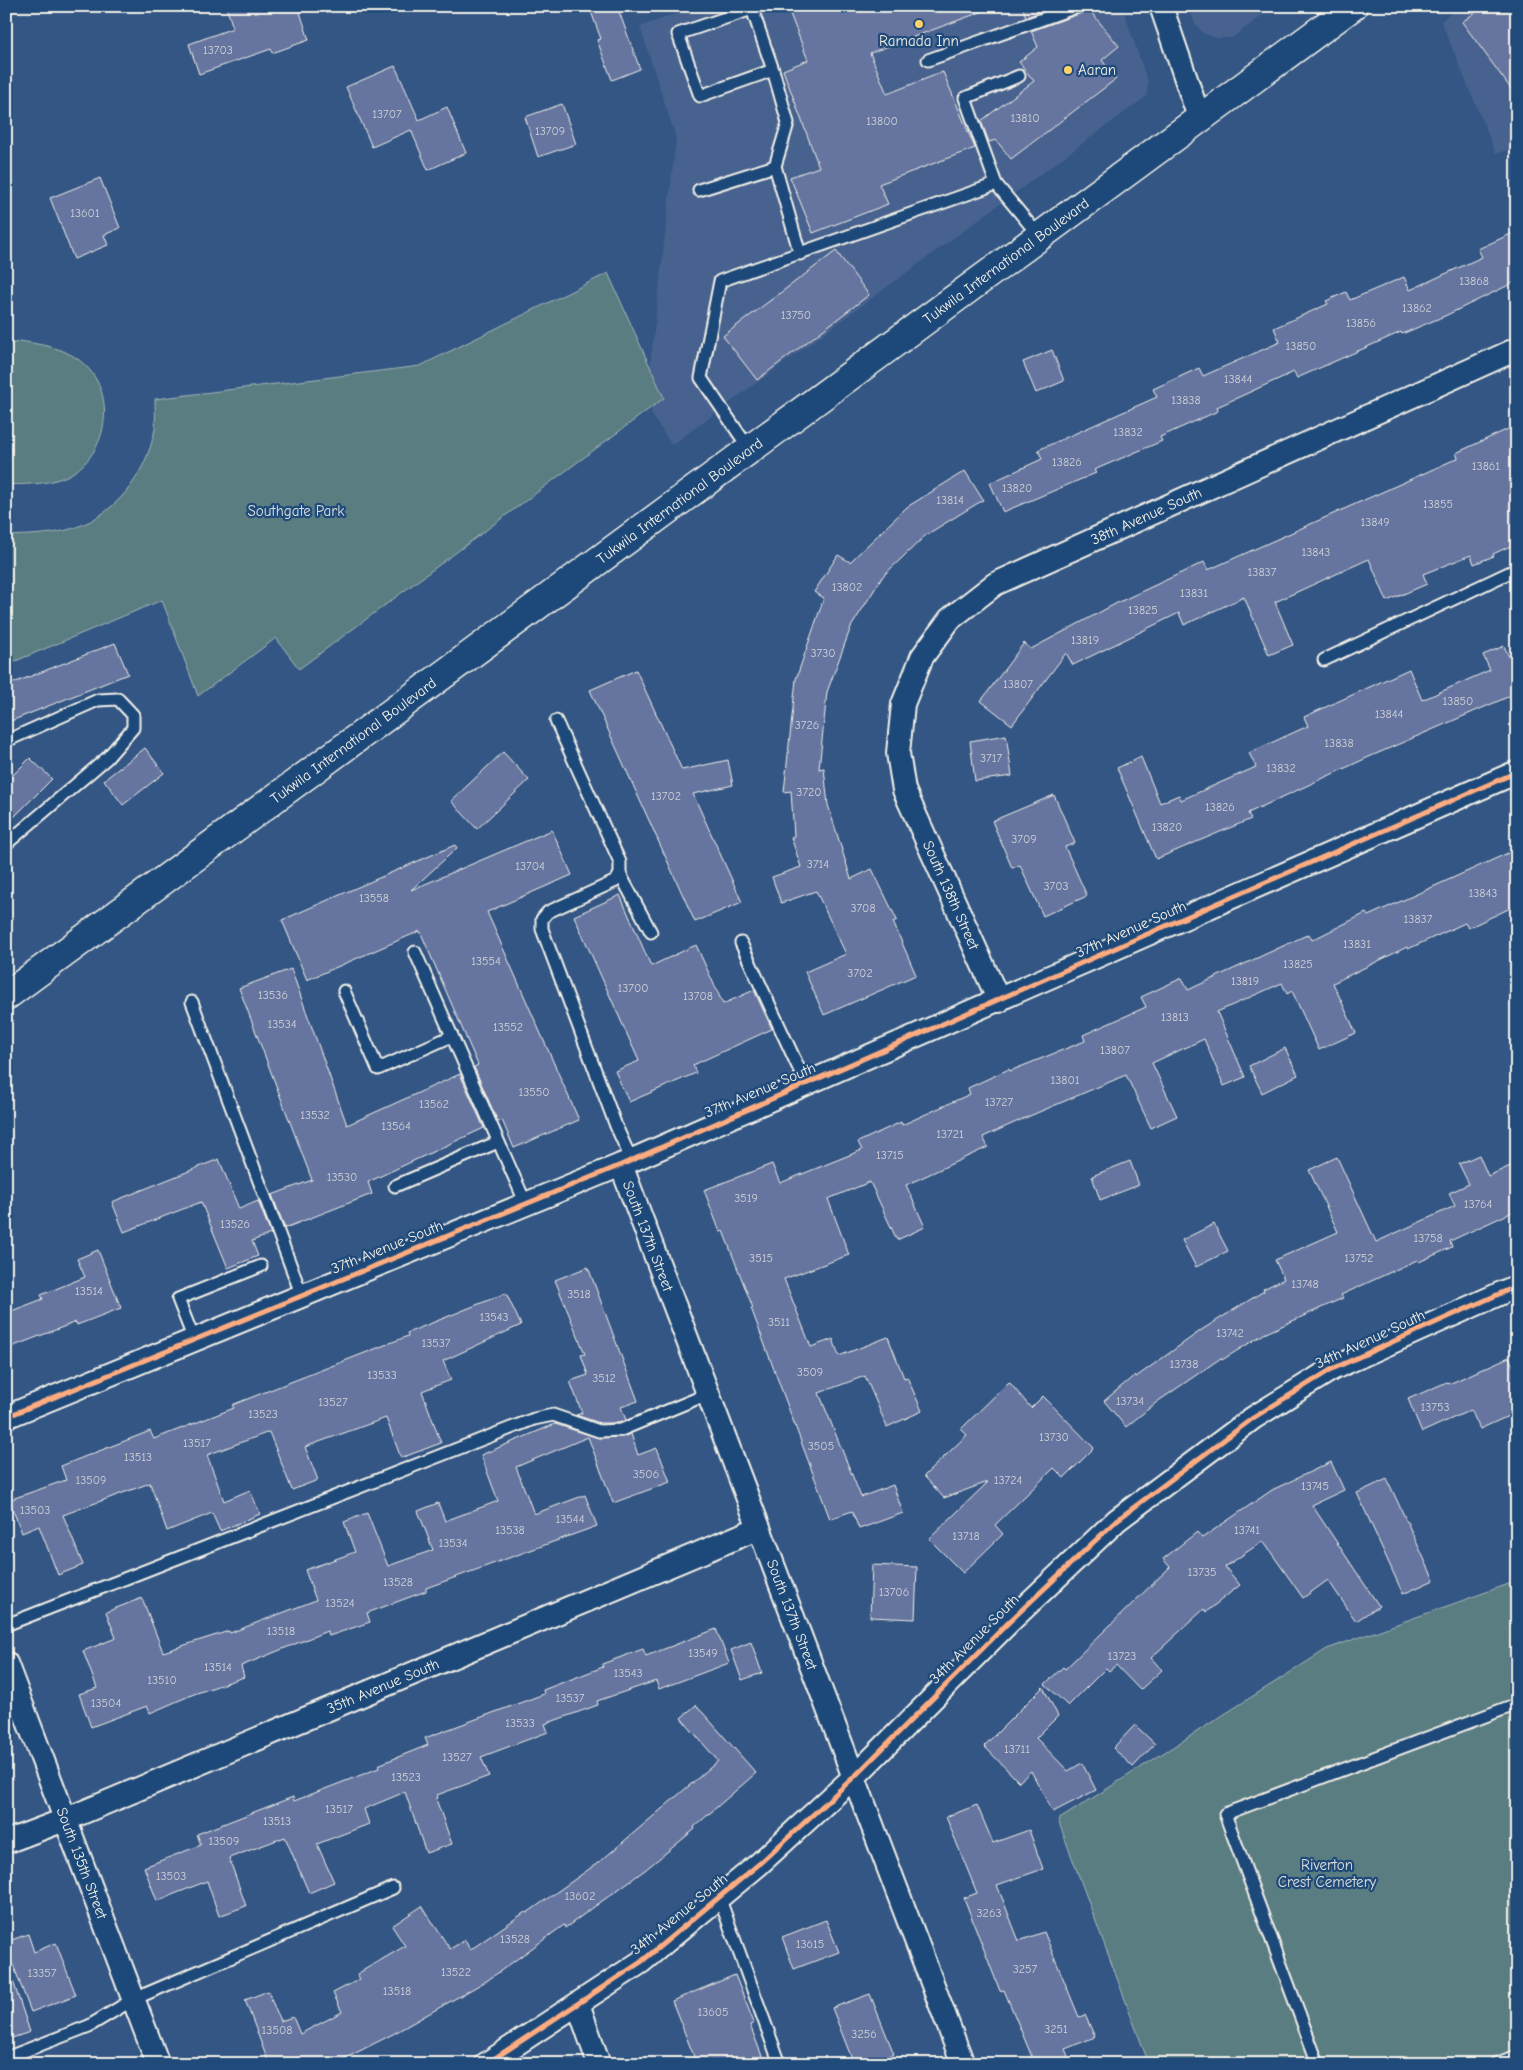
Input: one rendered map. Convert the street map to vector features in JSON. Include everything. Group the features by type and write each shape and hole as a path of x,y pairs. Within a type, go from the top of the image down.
{"main road":[{"name":"Tukwila International Boulevard","path":"6,996 1353,6"}],"street":[{"path":"1161,6 1200,120"},
{"name":"38th Avenue South","path":"904,790 898,753 904,704 922,657 950,619 995,584 1517,349"},
{"name":"37th Avenue South","path":"6,1417 626,1162 998,1001 1517,772"},
{"name":"South 138th Street","path":"904,790 998,1001"},
{"name":"South 137th Street","path":"626,1162 708,1394 855,1776 963,2064"},
{"name":"34th Avenue South","path":"486,2064 641,1962 760,1864 855,1776 1009,1622 1117,1520 1253,1418 1332,1369 1517,1286"},
{"name":"35th Avenue South","path":"6,1842 67,1819 759,1528"},
{"name":"South 135th Street","path":"6,1662 67,1819 158,2064"},
{"path":"578,2004 599,2064"}],"lane":[{"path":"928,60 1079,6"},
{"path":"773,70 700,96 678,34 752,8 773,70 788,123 775,166 800,254"},
{"path":"1018,76 965,98 996,184 1040,237"},
{"path":"699,190 775,166"},
{"path":"750,450 701,378 720,282 996,184"},
{"path":"1324,660 1517,569"},
{"path":"6,741 98,700 118,699 133,715 133,728 107,758 6,844"},
{"path":"556,721 620,862 620,874 651,932"},
{"path":"620,874 616,881 548,912 542,919 542,929 626,1162"},
{"path":"741,943 806,1084"},
{"path":"415,952 526,1204"},
{"path":"344,991 378,1069 452,1036"},
{"path":"192,1002 302,1296"},
{"path":"395,1186 498,1142"},
{"path":"194,1340 178,1299 261,1266"},
{"path":"6,1625 534,1418 553,1415 599,1430 621,1430 708,1394"},
{"path":"1318,2064 1225,1814 1517,1704"},
{"path":"6,2058 89,2026 134,1999 393,1888"},
{"path":"719,1897 780,2064"},
{"path":"1495,2064 1517,2056"}],"shaded area":[{"path":"696,6 1122,6 1148,83 1147,96 672,445 653,417 647,393 676,138 640,27"},
{"path":"1188,6 1275,6 1232,38 1216,38 1203,33 1195,24"},
{"path":"1459,6 1517,6 1517,146 1496,154 1441,21"}],"green space":[{"name":"Southgate Park","path":"608,273 664,398 299,669 276,638 198,696 162,600 6,665 6,536 44,534 67,530 99,516 113,505 136,478 151,446 155,429 155,399 420,366"},
{"path":"20,341 55,348 79,360 96,380 103,396 105,413 97,446 75,472 46,482 6,485 6,346"},
{"name":"Riverton Crest Cemetery","path":"1517,1581 1517,2064 1149,2064 1058,1820 1327,1649"}],"building":[{"path":"226,6 298,6 309,40 272,53 271,49 199,74 189,44 233,28"},
{"path":"589,6 617,6 640,69 612,80 597,40 601,39"},
{"path":"787,6 988,6 989,9 870,53 887,94 943,72 975,148 879,184 888,204 813,233 790,177 819,167 783,70 808,60"},
{"path":"1022,6 1056,6 1026,17"},
{"path":"1086,6 1119,46 1102,60 1116,79 1011,159 996,140 989,142 981,121 1034,81 1019,62 1038,47 1031,31 1082,13"},
{"path":"1484,6 1517,6 1517,97 1462,22"},
{"path":"395,66 419,120 447,107 466,153 428,170 411,130 372,147 346,87"},
{"path":"562,104 576,144 538,157 525,117"},
{"path":"100,178 120,228 104,235 108,245 74,259 50,198"},
{"path":"1517,231 1517,281 1447,315 1402,334 1401,332 1297,378 1294,372 1217,407 1218,411 1160,437 1162,441 1094,470 1096,473 1003,512 990,483 1042,459 1038,450 1157,397 1153,389 1199,368 1203,376 1280,342 1274,328 1328,304 1326,301 1346,292 1350,300 1404,277 1410,290 1482,257 1478,249"},
{"path":"836,251 869,295 757,380 723,336"},
{"path":"1052,350 1064,381 1036,393 1023,362"},
{"path":"1517,425 1517,543 1493,554 1494,556 1474,564 1471,555 1423,574 1427,584 1387,601 1369,559 1275,602 1293,645 1269,655 1244,597 1184,625 1179,613 1073,665 1066,653 1012,725 981,701 1024,643 1031,649 1117,603 1204,562 1208,570 1458,458 1456,453"},
{"path":"965,471 983,500 926,535 883,576 851,627 827,692 819,769 824,768 828,805 851,879 872,869 897,920 893,922 916,975 824,1015 805,972 846,954 816,891 781,903 772,877 801,867 791,837 794,836 791,791 784,792 796,679 824,598 814,592 838,555 850,562 907,507"},
{"path":"115,643 128,674 6,723 6,686"},
{"path":"1504,646 1510,659 1517,656 1517,693 1369,757 1248,813 1251,819 1156,859 1117,768 1141,757 1160,803 1179,795 1181,800 1256,767 1249,753 1308,726 1304,717 1409,669 1422,700 1490,670 1483,655"},
{"path":"636,670 682,770 728,760 733,785 693,794 742,902 695,922 590,690"},
{"path":"1006,735 1012,776 975,781 970,741"},
{"path":"145,748 164,773 123,805 104,780"},
{"path":"503,752 529,780 477,829 451,801"},
{"path":"30,758 52,779 6,825 6,782"},
{"path":"1054,795 1075,843 1065,847 1087,896 1043,916 1020,865 1012,868 992,821"},
{"path":"552,830 572,875 487,912 579,1120 514,1148 502,1120 498,1122 474,1067 478,1065 420,931 307,980 282,920 455,845 457,848 411,890"},
{"path":"1517,849 1517,905 1468,928 1465,923 1408,949 1407,947 1333,983 1356,1033 1319,1050 1292,991 1287,994 1282,983 1217,1012 1245,1077 1224,1086 1204,1039 1152,1063 1177,1116 1151,1128 1126,1075 1025,1118 983,1137 988,1147 906,1185 925,1227 897,1240 870,1182 828,1199 849,1255 784,1279 811,1347 833,1339 839,1356 888,1337 904,1378 907,1377 922,1411 887,1427 865,1376 819,1393 861,1497 893,1485 903,1513 859,1529 852,1511 830,1519 751,1308 753,1308 723,1231 720,1232 704,1190 772,1164 780,1183 862,1150 858,1142 901,1122 902,1125 970,1094 968,1088 1009,1069 1010,1071 1085,1041 1083,1035 1146,1007 1141,997 1182,978 1188,990 1309,934 1312,940 1366,913 1368,916"},
{"path":"620,895 651,966 696,945 723,1004 754,990 772,1029 693,1065 696,1073 629,1102 615,1071 639,1061 574,916"},
{"path":"291,969 347,1125 460,1074 484,1128 368,1182 372,1194 285,1228 272,1195 312,1180 239,988"},
{"path":"1285,1048 1298,1075 1262,1093 1249,1066"},
{"path":"1479,1155 1488,1176 1517,1163 1517,1210 1450,1241 1452,1247 1419,1262 1417,1260 1341,1295 1343,1298 1264,1334 1222,1360 1221,1358 1157,1402 1126,1427 1104,1401 1135,1375 1136,1377 1203,1329 1264,1291 1263,1289 1284,1279 1275,1260 1338,1232 1309,1170 1337,1157 1376,1242 1455,1206 1449,1193 1469,1184 1459,1164"},
{"path":"219,1159 239,1209 258,1201 271,1234 252,1241 258,1256 228,1268 201,1202 124,1232 112,1202"},
{"path":"1130,1161 1139,1185 1100,1200 1092,1176"},
{"path":"1214,1224 1228,1251 1196,1267 1182,1240"},
{"path":"98,1250 121,1308 77,1325 76,1322 6,1349 6,1313 43,1299 41,1295 85,1277 77,1259"},
{"path":"588,1267 638,1401 621,1407 626,1420 619,1423 600,1423 576,1415 582,1413 570,1381 588,1375 581,1355 585,1354 555,1280"},
{"path":"506,1293 521,1325 443,1361 451,1380 422,1391 441,1443 401,1458 386,1418 305,1447 318,1480 292,1490 269,1432 207,1455 224,1501 250,1490 260,1514 220,1531 212,1513 167,1531 150,1483 63,1515 83,1565 58,1575 39,1526 22,1533 9,1500 66,1480 61,1466 150,1431 154,1439 234,1408 232,1405 408,1336 407,1333"},
{"path":"1509,1357 1517,1374 1517,1412 1480,1429 1471,1410 1422,1432 1408,1399 1447,1382 1449,1384"},
{"path":"1009,1382 1031,1408 1043,1396 1094,1448 1064,1478 1054,1468 995,1525 1003,1534 963,1573 929,1539 988,1482 944,1498 924,1476 967,1435 961,1429"},
{"path":"555,1424 599,1438 622,1437 631,1434 638,1455 657,1448 670,1482 613,1503 588,1437 516,1467 534,1514 585,1495 597,1526 426,1588 426,1591 367,1613 370,1622 329,1636 327,1631 241,1666 244,1677 194,1694 150,1713 147,1706 91,1727 79,1694 97,1688 83,1651 116,1638 106,1612 142,1598 163,1652 229,1631 230,1633 316,1600 305,1570 355,1552 344,1522 367,1513 388,1566 433,1550 418,1511 438,1503 445,1521 498,1501 481,1455"},
{"path":"1331,1462 1344,1490 1312,1505 1379,1606 1356,1621 1328,1580 1303,1598 1263,1541 1225,1567 1240,1585 1206,1612 1204,1609 1151,1658 1162,1670 1140,1690 1116,1665 1109,1671 1106,1668 1068,1706 1045,1684 1063,1667 1065,1669 1170,1567 1163,1559 1197,1532 1202,1538 1272,1490"},
{"path":"1387,1479 1434,1580 1403,1594 1357,1493"},
{"path":"872,1565 917,1567 915,1619 870,1617"},
{"path":"716,1629 729,1663 659,1689 656,1681 597,1701 598,1705 545,1724 548,1732 481,1757 489,1776 437,1795 438,1798 436,1799 452,1844 426,1853 405,1792 364,1809 369,1824 317,1844 334,1882 309,1893 285,1837 229,1858 246,1906 219,1916 207,1881 157,1901 144,1867 201,1845 197,1834 293,1797 294,1801 379,1768 378,1765 428,1745 425,1738 544,1694 543,1690 603,1667 602,1664 643,1649 646,1656"},
{"path":"751,1642 762,1673 742,1680 731,1650"},
{"path":"1043,1687 1058,1716 1036,1738 1068,1771 1082,1763 1096,1790 1053,1812 1031,1771 1019,1782 984,1746"},
{"path":"696,1705 756,1773 694,1827 695,1829 645,1870 565,1928 564,1925 488,1980 393,2034 334,2064 269,2064 245,2000 268,1991 280,2021 293,2017 300,2034 342,2012 333,1993 360,1979 357,1974 405,1946 392,1926 422,1906 450,1949 465,1940 470,1950 525,1912 527,1913 602,1860 718,1761 681,1718"},
{"path":"1135,1725 1155,1744 1133,1767 1113,1748"},
{"path":"977,1805 993,1843 1029,1830 1043,1869 997,1885 1019,1941 1044,1932 1079,2017 1085,2015 1095,2037 1065,2049 1071,2064 1035,2064 1004,1990 1000,1991 964,1898 977,1893 946,1817"},
{"path":"826,1920 839,1952 794,1969 782,1937"},
{"path":"28,1934 34,1952 56,1943 76,1995 31,2012 6,1946 6,1942"},
{"path":"6,1972 10,1972 30,2032 6,2040"},
{"path":"735,1975 754,2023 750,2025 765,2064 697,2064 672,2001"},
{"path":"870,1994 894,2054 868,2064 854,2064 832,2008"}],"cycle path":[{"path":"6,1417 621,1165 1517,772"},
{"path":"486,2064 641,1962 759,1864 855,1776 1009,1622 1117,1520 1253,1418 1332,1369 1517,1286"}],"place":[{"name":"Ramada Inn","path":"919,24"},
{"name":"Aaran","path":"1068,70"}]}
